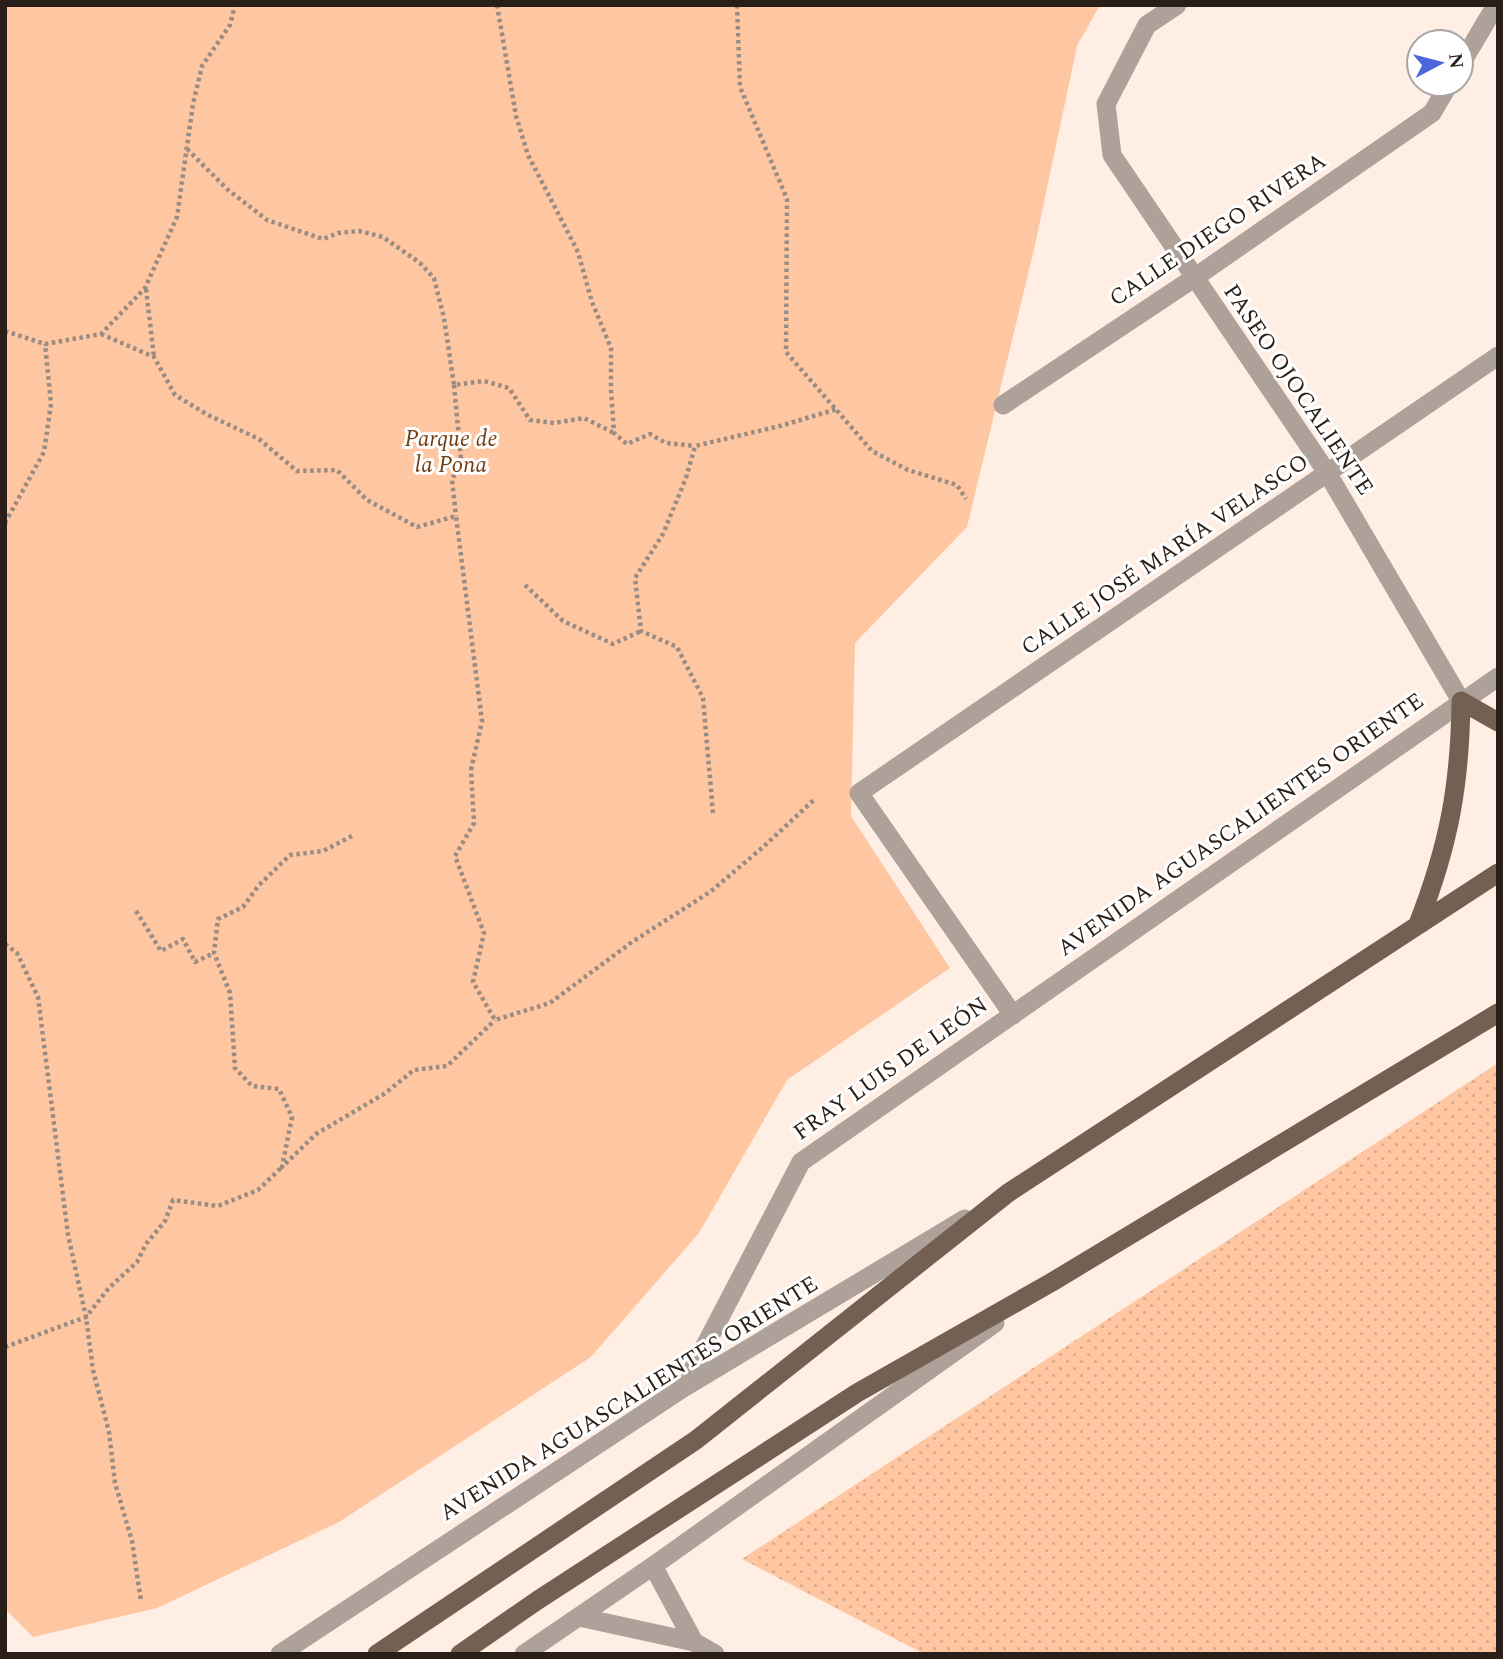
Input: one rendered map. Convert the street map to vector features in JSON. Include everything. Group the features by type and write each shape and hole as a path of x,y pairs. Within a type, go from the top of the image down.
{"main road":[{"path":"1418,924 1442,858 1450,823 1457,782 1461,701 1498,722"},
{"name":"AVENIDA AGUASCALIENTES ORIENTE","path":"377,1654 696,1440 1008,1193 1498,873"},
{"path":"460,1654 561,1585 857,1393 1052,1282 1498,1013"}],"street":[{"name":"PASEO OJOCALIENTE","path":"1177,5 1147,25 1106,104 1112,156 1328,474 1461,701"},
{"path":"1475,40 1496,5"},
{"name":"CALLE DIEGO RIVERA","path":"1003,405 1194,278 1432,113 1441,98"},
{"name":"CALLE JOSÉ MARÍA VELASCO","path":"1013,1015 859,793 1498,356"},
{"name":"AVENIDA AGUASCALIENTES ORIENTE","path":"1013,1015 1498,677"},
{"name":"FRAY LUIS DE LEÓN","path":"683,1388 801,1162 1013,1015"},
{"name":"AVENIDA AGUASCALIENTES ORIENTE","path":"281,1654 683,1388 1008,1193"},
{"path":"524,1654 653,1566 1052,1282"},
{"path":"653,1566 694,1643"},
{"path":"579,1617 694,1643 715,1654"}],"path":[{"path":"101,334 145,288 177,217 193,104 202,66 230,25 235,5"},
{"path":"498,5 516,116 528,155 578,252 592,302 611,348 614,433"},
{"path":"737,5 740,87 788,199 786,352 872,451 908,470 957,485 966,499"},
{"path":"187,149 227,189 267,220 323,239 338,233 359,231 383,236 420,263 434,278 444,318 454,385 461,460 452,480 482,722 471,770 474,823 455,856 484,933 473,982 495,1020"},
{"path":"145,288 154,357 176,395 208,415 259,439 297,471 337,470 367,500 418,527 456,516"},
{"path":"5,331 45,344 101,334 154,357"},
{"path":"5,523 44,452 51,404 45,344"},
{"path":"454,385 484,381 509,388 530,420 554,423 584,418 614,433 628,444 650,435 666,443 695,446 837,409"},
{"path":"641,631 635,578 663,534 686,478 695,446"},
{"path":"525,585 563,621 613,645 641,631"},
{"path":"641,631 677,647 703,698 713,813"},
{"path":"5,1348 86,1317 109,1288 137,1262 146,1244 165,1221 173,1200 218,1206 258,1190 316,1134 384,1094 414,1070 447,1066 495,1020 550,1003 632,942 710,892 816,798"},
{"path":"282,1167 292,1117 279,1089 252,1086 235,1068 230,993 214,953 218,919 243,907 259,885 290,855 323,851 352,836"},
{"path":"136,911 161,951 183,939 195,962 214,953"},
{"path":"5,944 17,953 38,997 68,1235 86,1317 93,1370 109,1432 115,1483 132,1541 141,1601"}],"green space":[{"name":"Parque de la Pona","path":"5,5 1100,5 1077,46 1035,245 967,527 855,643 851,816 950,968 787,1080 699,1233 591,1357 339,1522 157,1608 33,1637 5,1609"},
{"path":"1498,1063 1498,1654 924,1654 742,1559"}]}
